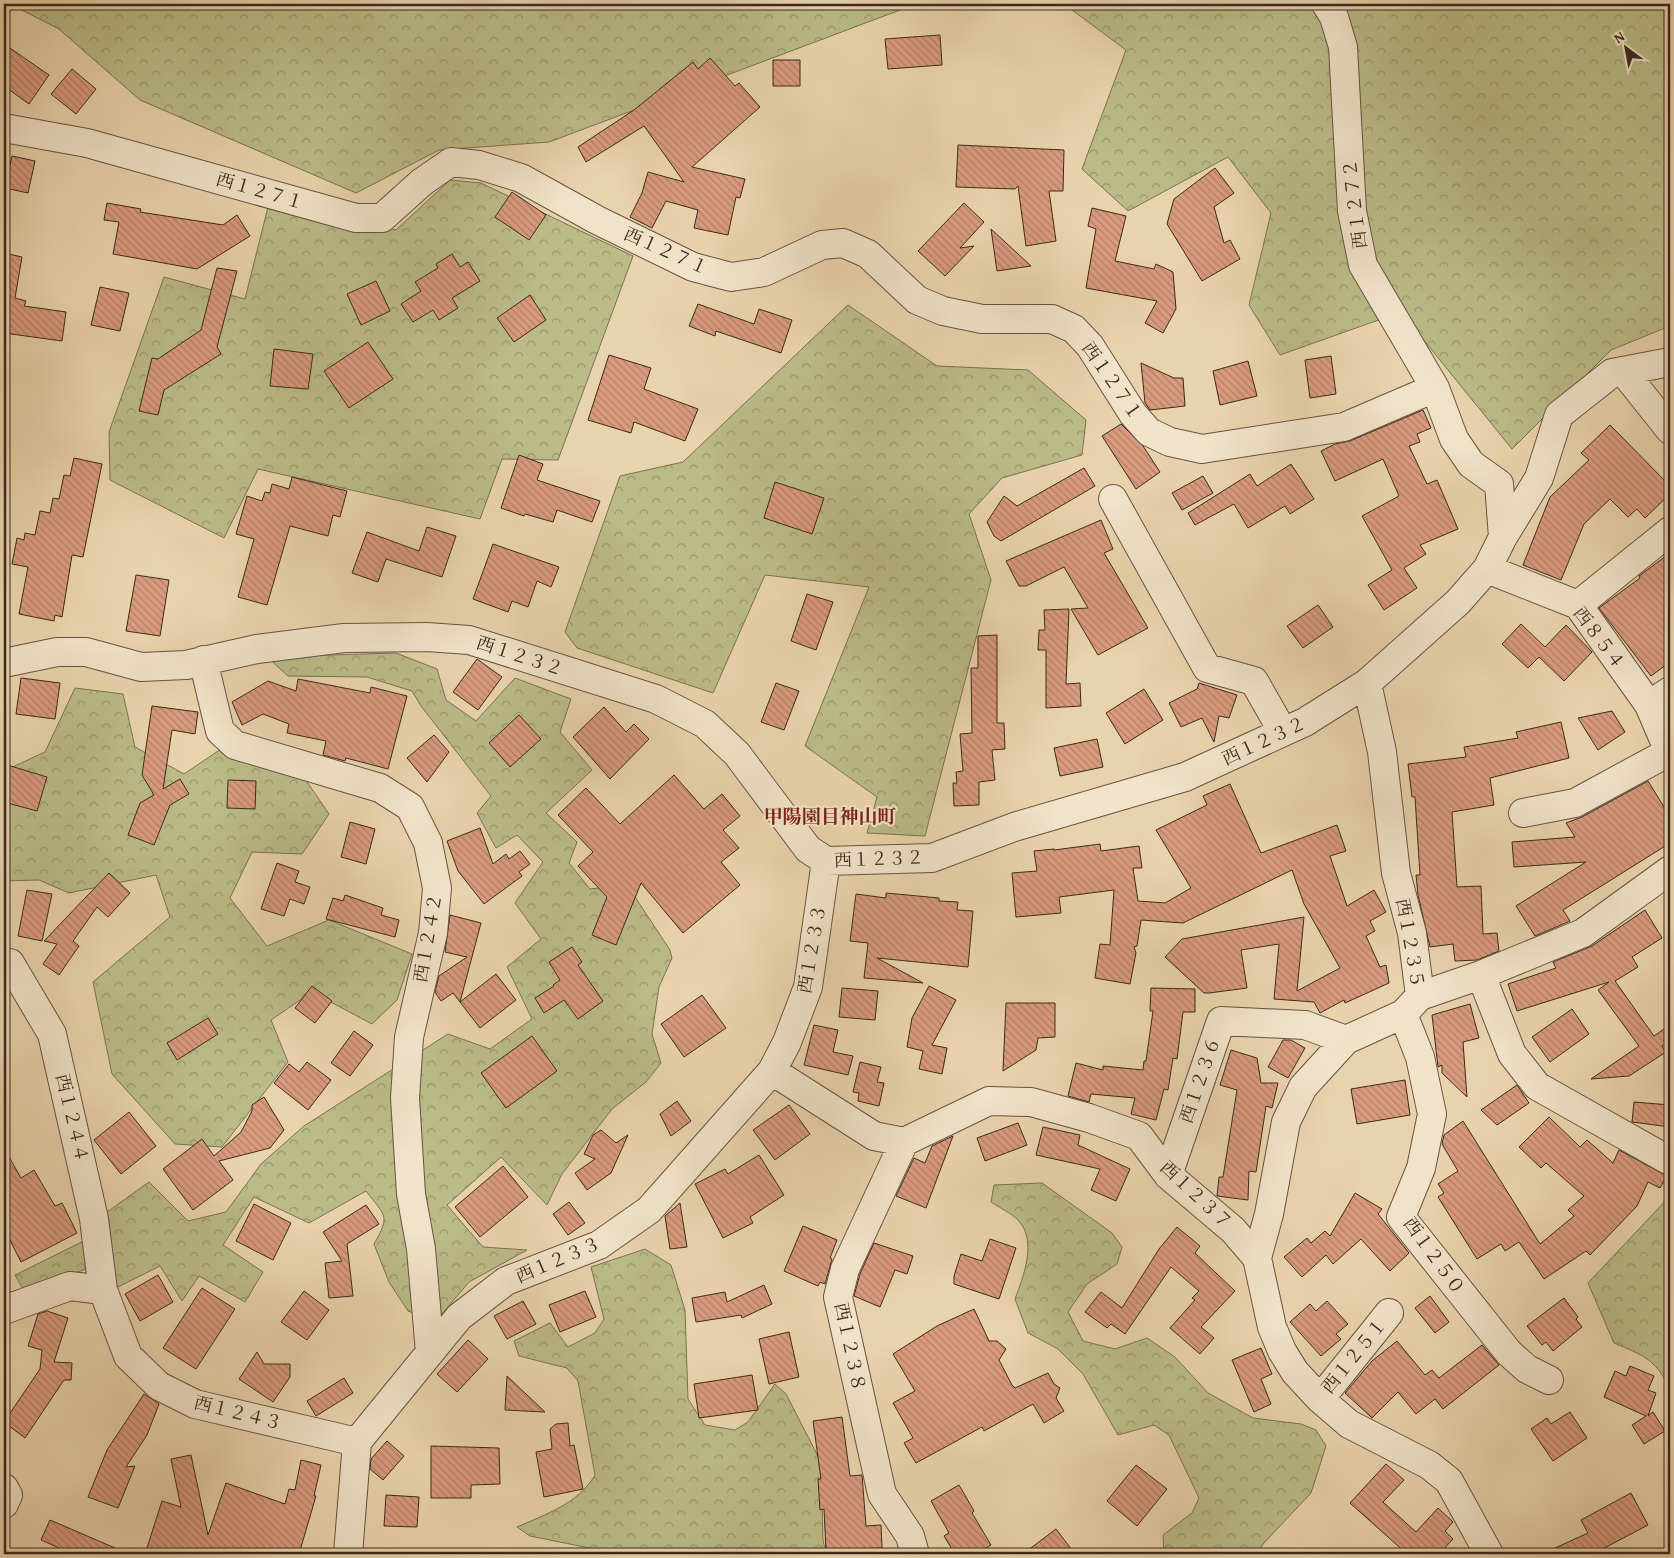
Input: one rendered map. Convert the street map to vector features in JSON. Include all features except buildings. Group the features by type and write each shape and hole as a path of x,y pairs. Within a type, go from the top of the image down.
{"street":[{"name":"西１２７２","path":"1326,4 1334,16 1343,47 1352,211 1363,265 1435,388"},
{"name":"西１２７１","path":"4,128 87,143 356,218 382,218 422,182 451,162 479,165 521,178 597,220 693,267 730,277 764,272 822,245 844,243 868,254 917,300 943,311 982,319 1052,319 1074,329 1090,346 1132,414 1149,432 1170,442 1202,448 1344,427 1435,388"},
{"name":"西１２３２","path":"4,662 57,652 86,652 141,667 186,666 203,660 257,649 344,638 427,636 469,640 646,696 705,724 737,754 808,849 826,861 932,858 1014,827 1185,777 1305,722 1367,683 1458,602 1487,569 1539,478 1559,414 1612,373 1670,362"},
{"path":"1623,371 1670,430"},
{"path":"1435,388 1454,439 1470,464 1499,484 1503,538"},
{"path":"1112,499 1207,668 1254,682 1282,732"},
{"path":"1578,605 1670,531"},
{"name":"西８５４","path":"1487,569 1578,605 1660,698 1670,753"},
{"name":"西１２４２","path":"203,660 220,731 235,744 380,788 410,807 428,843 438,888 432,933 409,1037 405,1098 411,1194 421,1249 430,1352"},
{"name":"西１２３５","path":"1257,1258 1269,1214 1286,1122 1303,1087 1346,1040 1411,1005 1412,933 1396,873 1382,752 1367,683"},
{"path":"1522,813 1575,803 1670,753"},
{"name":"西１２３３","path":"356,1442 459,1317 506,1282 599,1246 649,1210 772,1071 787,1042 808,987 826,861"},
{"path":"1411,1005 1583,933 1670,870"},
{"name":"西１２４４","path":"4,962 10,963 52,1034 94,1219 104,1290"},
{"path":"1481,975 1512,1054 1537,1086 1670,1161"},
{"name":"西１２５０","path":"1411,1005 1432,1114 1420,1168 1401,1217 1509,1353 1527,1369 1549,1380"},
{"name":"西１２３６","path":"1168,1175 1221,1021 1305,1025 1346,1040"},
{"path":"772,1071 874,1136 904,1142"},
{"name":"西１２３７","path":"904,1142 989,1101 1031,1102 1088,1118 1139,1136 1168,1175 1233,1230 1257,1258 1272,1327 1282,1352 1295,1372 1320,1399 1349,1424 1429,1465 1449,1481 1489,1554"},
{"name":"西１２３８","path":"904,1142 845,1268 838,1297 882,1494 910,1536 915,1554"},
{"path":"4,1310 70,1286 104,1290"},
{"name":"西１２４３","path":"104,1290 128,1356 159,1386 195,1404 356,1442"},
{"name":"西１２５１","path":"1320,1399 1389,1313"},
{"path":"348,1554 356,1442"},
{"path":"4,1488 8,1495 4,1504"}],"green space":[{"path":"10,4 916,4 549,142 439,150 356,193 140,100 59,29"},
{"path":"1064,4 1670,4 1670,326 1611,350 1512,449 1401,312 1280,355 1249,305 1271,213 1228,157 1128,211 1082,169 1126,50"},
{"path":"450,180 481,183 633,256 558,460 502,459 480,519 258,469 224,538 110,480 109,432 164,277 245,299 268,207 396,230"},
{"path":"848,305 937,366 1028,370 1086,420 1082,455 1002,478 969,514 991,580 925,836 867,833 877,797 805,746 869,587 765,575 713,693 577,648 565,632 620,476 683,462"},
{"path":"396,653 437,669 446,700 476,721 515,678 571,699 560,732 592,770 546,813 577,842 569,863 590,889 627,885 670,950 672,958 659,987 652,1034 661,1063 646,1082 612,1109 562,1174 547,1205 501,1157 447,1205 483,1247 527,1250 469,1282 436,1321 408,1311 389,1282 374,1244 383,1227 384,1216 366,1191 309,1223 254,1197 223,1245 263,1272 245,1302 199,1276 182,1301 160,1266 118,1287 86,1269 24,1291 15,1275 108,1229 107,1212 149,1182 188,1221 226,1212 261,1164 304,1126 448,1034 490,1049 532,1019 507,967 541,939 515,903 543,862 517,835 496,848 477,813 491,796 421,706 412,691 367,677 288,676 267,657"},
{"path":"75,688 123,694 135,747 184,774 221,749 301,773 329,814 302,854 252,852 230,898 267,946 329,920 412,954 397,1000 372,1024 312,992 271,1020 288,1062 222,1147 175,1144 112,1074 93,982 170,917 156,875 69,893 39,880 4,881 4,771 45,752"},
{"path":"1042,1183 1112,1233 1122,1247 1117,1264 1087,1284 1068,1312 1083,1341 1115,1349 1147,1338 1175,1357 1208,1393 1253,1418 1301,1424 1316,1430 1326,1446 1311,1493 1263,1544 1258,1554 1164,1554 1163,1535 1192,1513 1199,1498 1169,1435 1154,1425 1118,1435 1083,1374 1058,1349 1028,1333 1015,1299 1025,1270 1028,1248 1027,1238 1018,1220 991,1202 994,1185"},
{"path":"1670,1196 1670,1392 1666,1381 1655,1366 1641,1355 1614,1343 1588,1283"},
{"path":"645,1249 671,1265 685,1310 688,1399 705,1425 735,1430 748,1422 775,1384 786,1394 821,1462 823,1540 826,1554 619,1554 530,1536 517,1527 570,1501 580,1494 595,1475 578,1381 567,1368 519,1356 514,1341 550,1323 568,1347 595,1333 604,1319 591,1267"}],"district":[{"name":"甲陽園目神山町","path":"830,816"}]}
